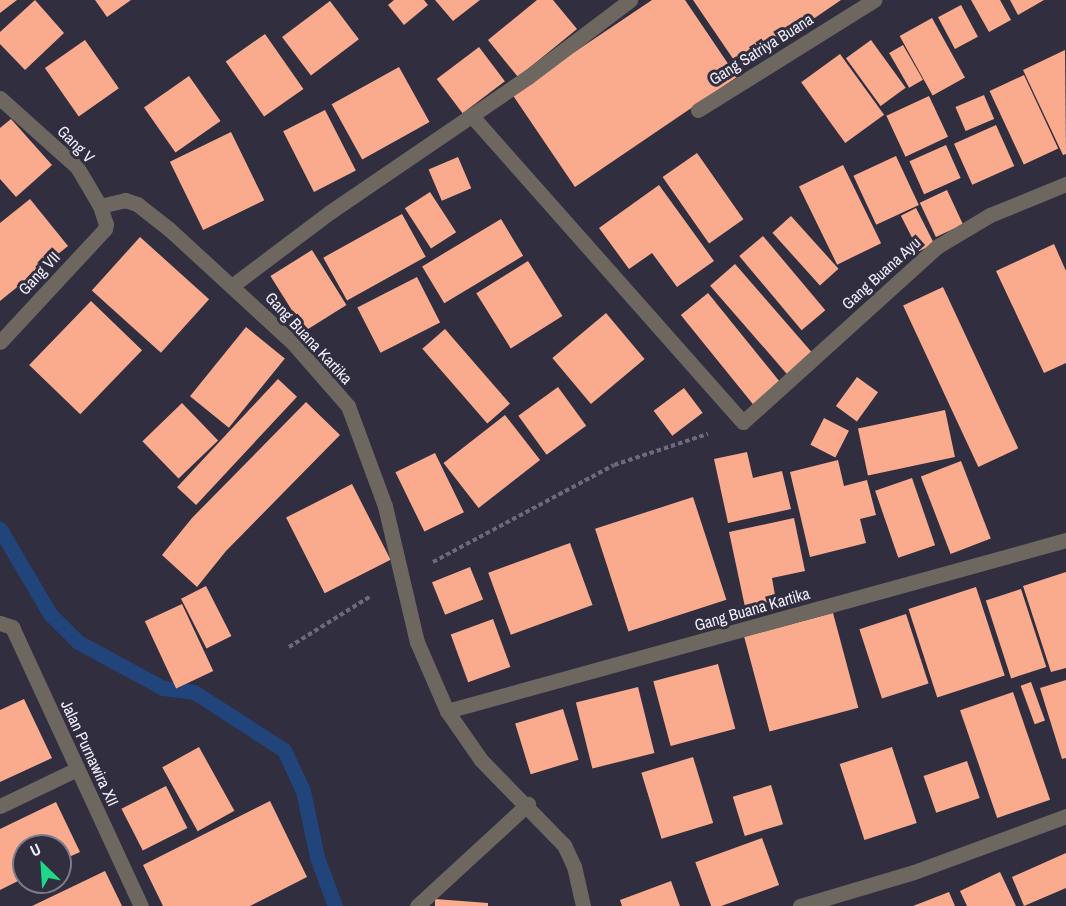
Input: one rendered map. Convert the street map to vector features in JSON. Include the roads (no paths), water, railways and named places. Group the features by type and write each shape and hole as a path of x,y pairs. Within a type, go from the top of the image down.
{"street":[{"path":"233,285 630,0"},
{"name":"Gang Satriya Buana","path":"698,110 874,0"},
{"name":"Gang V","path":"0,98 77,167 100,206 105,229"},
{"name":"Gang Buana Ayu","path":"471,115 743,422 938,246 990,215 1066,184"},
{"name":"Gang Buana Kartika","path":"100,206 125,200 137,204 233,285 326,378 348,406 381,494 404,576 417,642 447,711 481,760 528,804 564,845 574,866 583,906"},
{"name":"Gang VII","path":"0,342 105,229"},
{"name":"Gang Buana Kartika","path":"447,711 1066,540"},
{"name":"Jalan Purnawira XII","path":"0,623 12,627 141,906"},
{"path":"0,806 77,769"},
{"path":"417,906 528,804"},
{"path":"800,906 914,872 1066,816"}],"waterway":[{"path":"0,529 50,614 78,642 163,688 194,692 284,750 303,791 317,857 335,906"}]}
